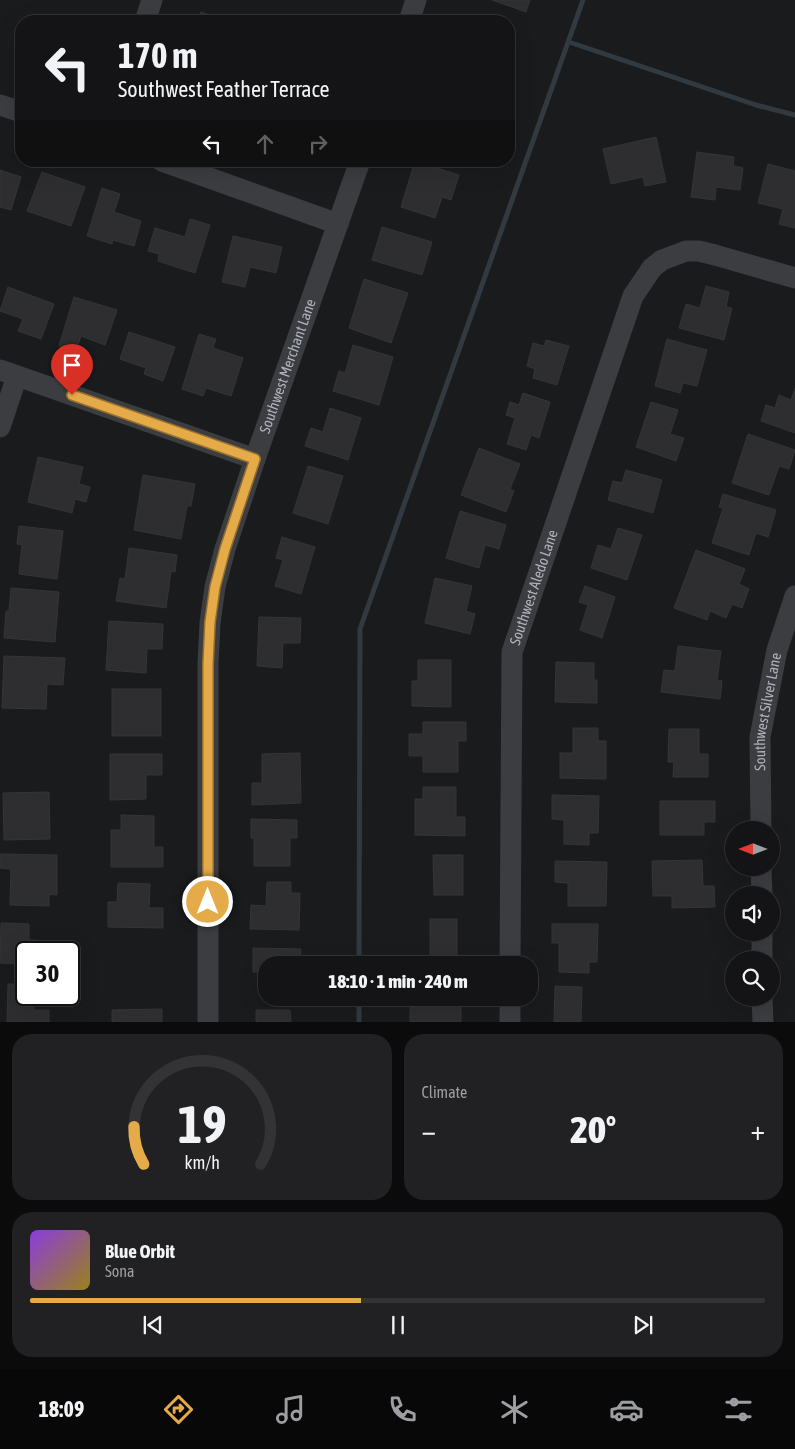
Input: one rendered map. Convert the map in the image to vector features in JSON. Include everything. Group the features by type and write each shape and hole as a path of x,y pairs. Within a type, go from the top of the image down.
{"street":[{"path":"147,15 152,0"},
{"path":"411,15 416,0"},
{"path":"0,105 15,110"},
{"path":"179,167 338,224"},
{"name":"Southwest Merchant Lane","path":"208,1022 208,664 210,622 215,587 225,549 255,459 358,167"},
{"name":"Southwest Aledo Lane","path":"510,956 512,652 633,296 647,274 657,264 662,260 686,251 698,251 715,255 795,278"},
{"path":"0,427 9,373 255,459"},
{"name":"Southwest Silver Lane","path":"761,821 760,737 777,650 795,596"},
{"path":"510,1006 510,1022"},
{"path":"762,1006 763,1022"}],"building":[{"path":"492,0 530,0 526,12"},
{"path":"656,137 666,182 645,186 643,177 611,184 603,149"},
{"path":"697,152 734,157 733,166 743,168 740,190 716,187 715,200 691,197"},
{"path":"768,164 795,171 795,228 779,224 783,209 758,203"},
{"path":"413,167 434,167 459,175 451,200 442,197 435,218 401,207"},
{"path":"0,170 21,177 11,210 0,207"},
{"path":"42,172 85,187 71,226 27,211"},
{"path":"102,188 120,194 114,212 141,221 134,246 113,240 112,244 87,236"},
{"path":"190,219 210,225 195,273 158,261 159,254 148,251 155,228 185,237"},
{"path":"382,227 432,242 422,275 372,260"},
{"path":"233,236 282,247 276,273 250,267 245,287 222,282"},
{"path":"364,279 408,293 391,343 349,328"},
{"path":"706,286 729,292 726,307 732,308 724,340 679,328 686,304 700,308"},
{"path":"8,287 54,304 41,339 18,331 23,319 0,311"},
{"path":"74,297 117,310 105,345 81,336 76,351 59,346"},
{"path":"129,332 175,347 163,381 144,374 146,368 120,359"},
{"path":"199,334 216,339 213,348 243,358 231,396 206,388 203,396 182,389"},
{"path":"667,339 707,350 697,386 683,383 680,393 655,386"},
{"path":"546,340 569,346 557,385 533,378 535,369 527,366 533,343 544,346"},
{"path":"353,345 393,357 379,405 333,391 339,371 345,373"},
{"path":"795,388 795,433 761,421 766,405 775,408 779,395 791,400"},
{"path":"523,393 550,402 539,438 531,435 526,450 507,444 515,418 506,415 510,402 519,405"},
{"path":"651,402 678,410 670,434 684,438 676,461 636,447"},
{"path":"330,408 361,418 348,460 305,446 311,428 323,432"},
{"path":"748,434 795,450 789,469 779,466 769,495 732,483"},
{"path":"479,448 520,464 510,489 514,491 506,512 461,495"},
{"path":"38,457 83,467 79,484 90,487 86,502 75,499 72,513 28,502"},
{"path":"308,466 343,476 328,524 293,513"},
{"path":"626,470 662,480 653,513 608,500 613,481 622,483"},
{"path":"143,475 195,484 191,506 187,506 181,539 134,530"},
{"path":"723,494 776,510 768,537 756,533 749,555 712,543 723,508 719,507"},
{"path":"460,511 506,525 499,549 485,545 479,568 446,558"},
{"path":"19,526 63,531 57,579 19,574 22,545 17,544"},
{"path":"618,528 642,535 627,580 591,568 598,545 611,549"},
{"path":"282,537 315,547 301,594 275,586 283,560 276,558"},
{"path":"129,548 177,555 175,572 171,571 166,608 116,601 120,578 125,579"},
{"path":"696,550 745,569 739,584 749,589 742,608 732,604 726,618 710,611 707,620 674,608"},
{"path":"435,578 472,586 466,611 475,614 470,634 425,623"},
{"path":"585,586 615,597 602,638 580,630 588,605 579,602"},
{"path":"11,588 59,592 55,642 4,638 6,611 9,611"},
{"path":"259,617 301,618 300,643 283,643 282,668 257,666"},
{"path":"109,621 163,624 162,649 147,649 146,673 106,670"},
{"path":"678,646 721,651 717,680 722,681 720,699 661,692 664,670 675,671"},
{"path":"4,656 65,658 63,685 47,684 46,709 2,708"},
{"path":"418,660 451,660 451,707 412,706 412,681 418,681"},
{"path":"556,662 594,663 594,680 597,680 597,703 555,702"},
{"path":"112,689 161,689 161,736 112,736"},
{"path":"423,722 466,722 466,741 458,741 458,772 423,772 423,756 409,756 409,734 423,734"},
{"path":"573,728 598,728 598,741 606,741 606,779 560,778 560,753 573,753"},
{"path":"669,729 699,729 699,754 708,754 708,777 673,777 674,762 668,762"},
{"path":"300,753 301,803 252,805 252,783 262,783 262,754"},
{"path":"110,754 162,754 162,775 146,775 146,799 110,800"},
{"path":"423,787 456,787 456,817 465,817 465,836 415,835 415,799 423,799"},
{"path":"49,792 50,839 4,840 3,793"},
{"path":"552,795 599,796 598,833 589,833 589,845 564,844 564,820 552,819"},
{"path":"660,801 715,801 715,822 704,822 704,835 660,835"},
{"path":"121,815 154,816 154,847 163,847 163,867 111,867 111,830 121,830"},
{"path":"251,819 297,820 297,838 290,838 290,866 254,866 254,838 251,838"},
{"path":"0,854 57,855 57,895 49,894 49,906 10,905 11,869 0,868"},
{"path":"433,855 463,855 463,895 434,895"},
{"path":"702,860 703,886 714,886 715,907 672,908 672,896 653,896 652,861"},
{"path":"555,861 607,862 606,906 568,906 568,883 555,882"},
{"path":"267,882 291,882 291,893 300,893 299,930 250,929 251,905 266,906"},
{"path":"118,883 150,884 149,908 163,908 163,928 108,927 108,902 117,902"},
{"path":"430,919 457,919 457,956 430,956"},
{"path":"1,923 29,924 29,940 36,941 15,941 15,964 0,963"},
{"path":"552,924 598,924 597,962 589,962 589,973 559,972 559,943 552,943"},
{"path":"253,948 301,949 301,956 258,956 258,972 253,972"},
{"path":"8,984 15,984 15,1006 34,1006 34,1010 49,1010 49,1022 7,1022"},
{"path":"555,986 582,987 581,1022 554,1022"},
{"path":"410,1006 461,1006 461,1022 410,1022"},
{"path":"162,1009 162,1022 112,1022 112,1010"},
{"path":"256,1010 290,1010 291,1022 256,1022"}],"waterway":[{"path":"359,956 360,629 583,0"},
{"path":"569,42 756,105 795,115"},
{"path":"359,1006 359,1022"}],"route":[{"path":"72,395 255,459 225,549 215,587 210,622 208,664 208,902"}]}
